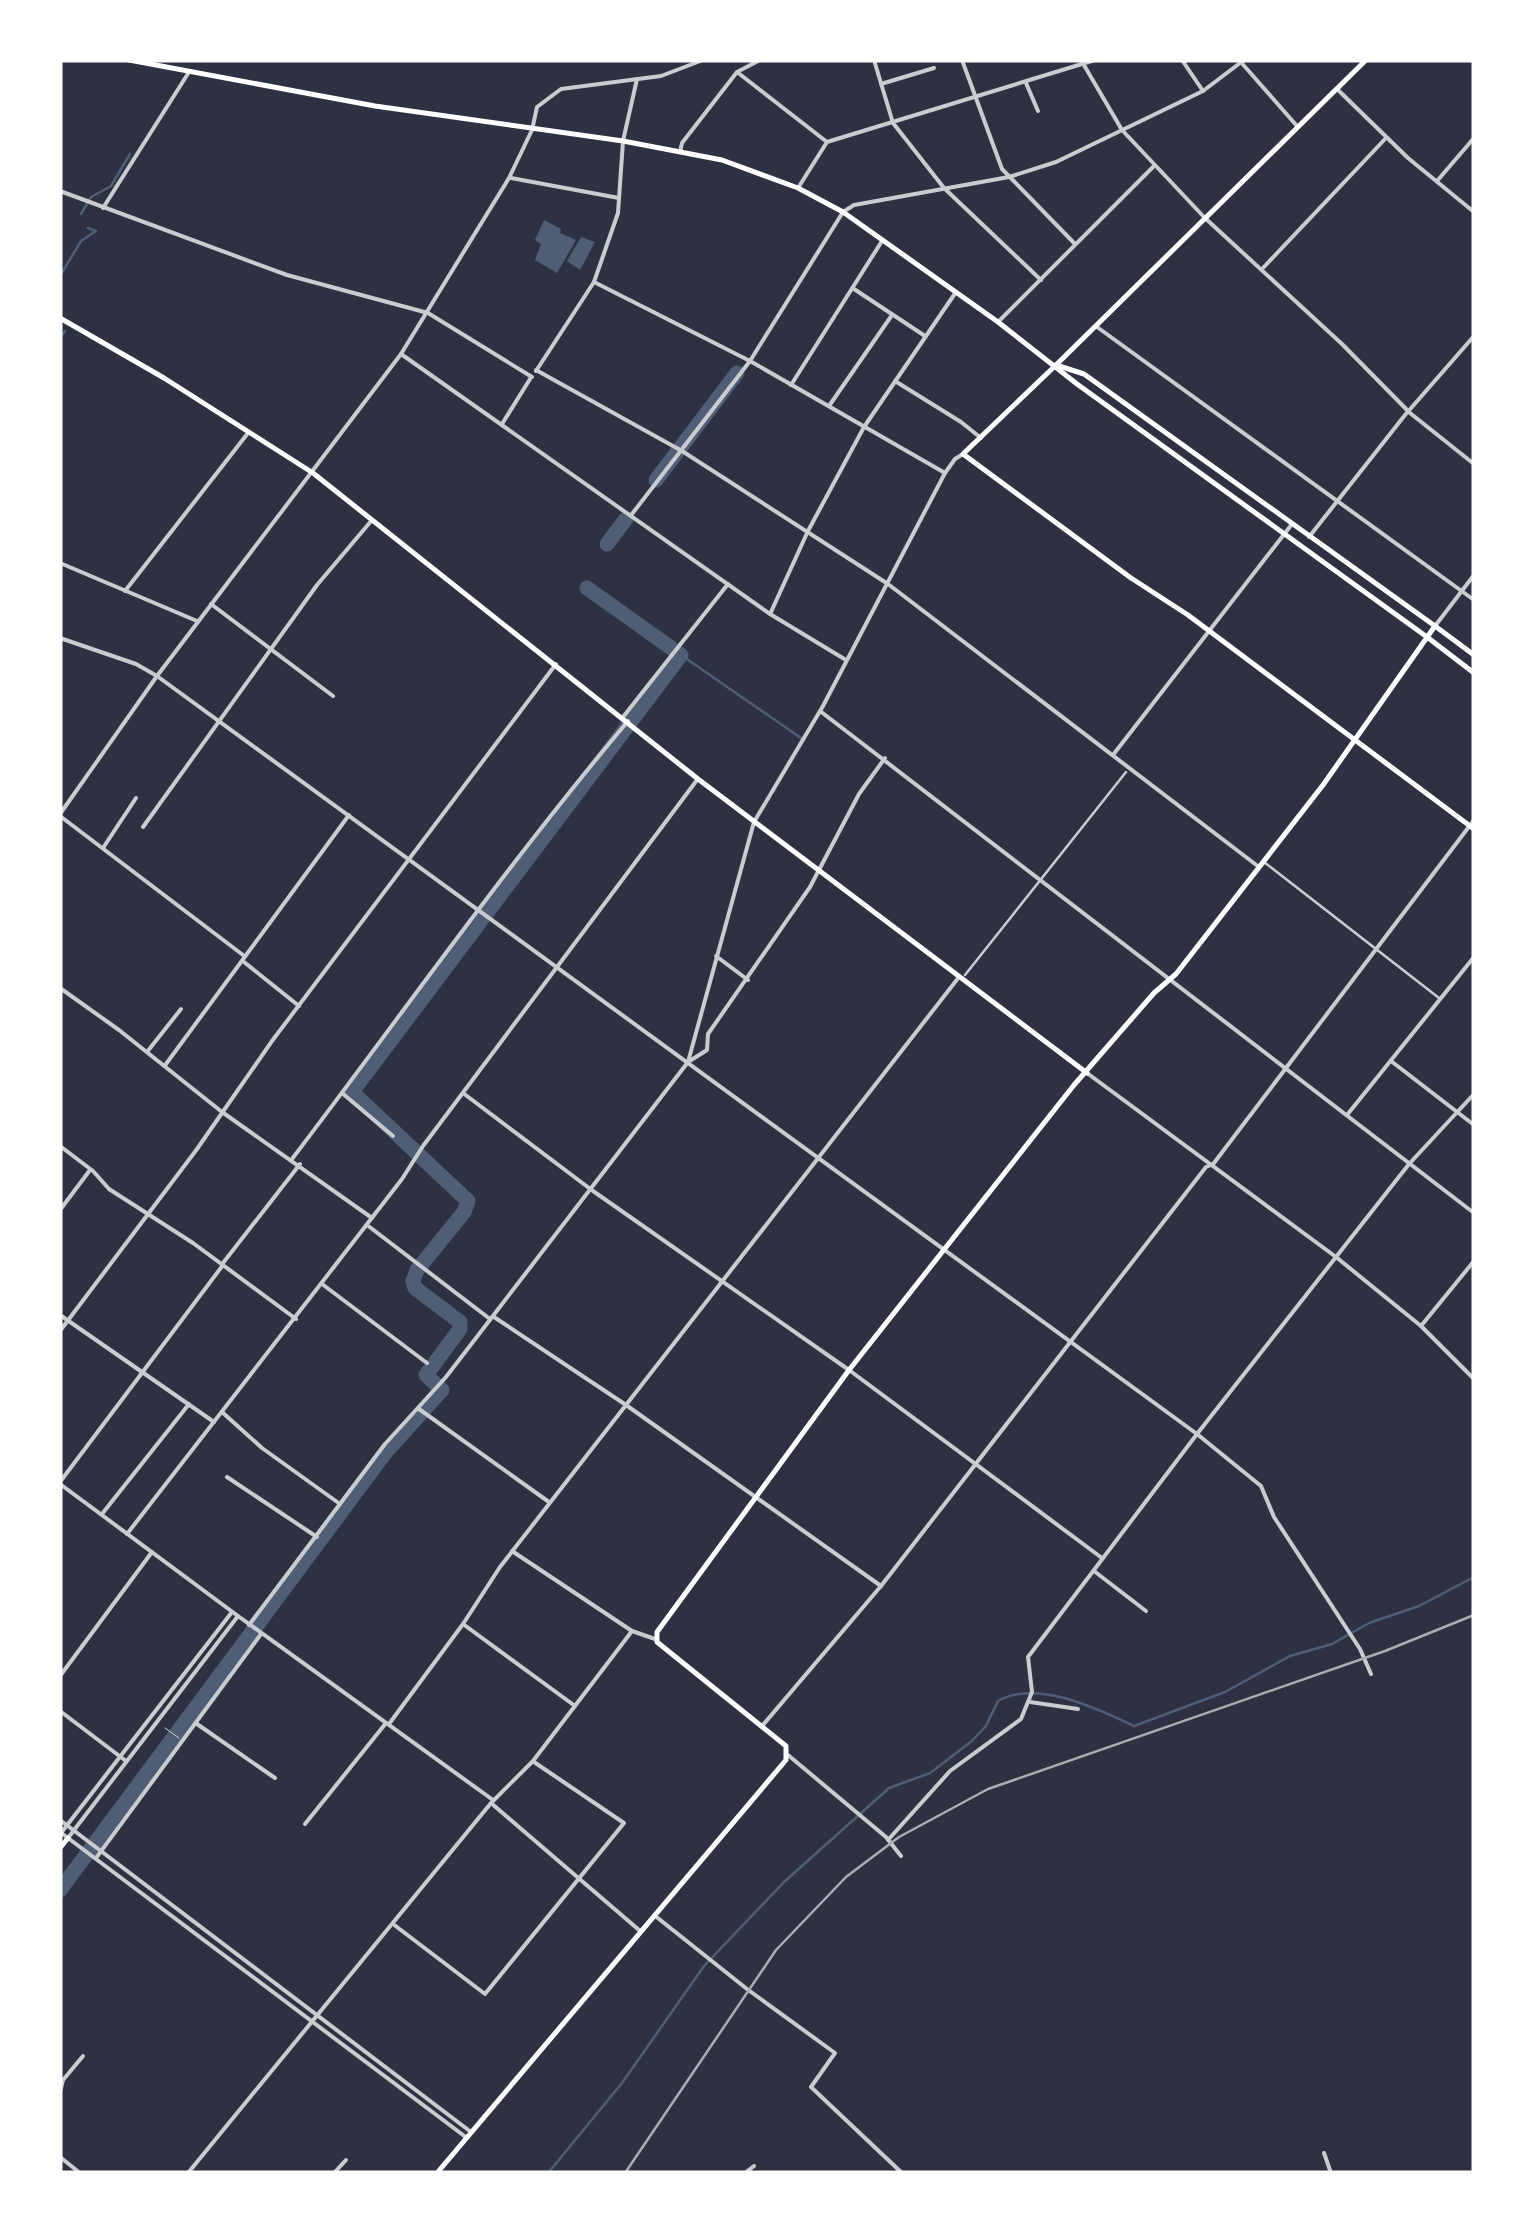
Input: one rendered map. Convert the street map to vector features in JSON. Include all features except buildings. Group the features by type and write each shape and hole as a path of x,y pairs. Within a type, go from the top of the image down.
{"main road":[{"path":"129,60 375,106 624,141 757,170 798,188 843,212 998,322 1077,384 1474,672"},
{"path":"1366,60 963,454 1473,825"},
{"path":"60,318 154,371 313,473 698,779 1086,1073"},
{"path":"1056,365 1084,374 1474,654"},
{"path":"437,2173 788,1756 786,1746 763,1725 655,1640 656,1632 849,1370 1074,1084 1170,979 1261,864 1435,626"},
{"path":"60,1848 68,1838"}],"street":[{"path":"299,1006 60,815 156,676 401,354 509,178 532,130 537,107 561,89 661,76 703,60"},
{"path":"680,152 682,143 737,72 760,60"},
{"path":"874,60 893,123 944,188 1041,280"},
{"path":"962,60 1002,168 1075,244"},
{"path":"798,188 827,142 1096,60"},
{"path":"1182,60 1202,91"},
{"path":"632,514 750,362 843,212 854,205 1009,177 1056,162 1202,91 1241,61 1298,126"},
{"path":"1082,62 1122,130 1204,218 1410,412 1474,464"},
{"path":"881,84 934,68"},
{"path":"103,208 190,70"},
{"path":"737,72 827,142"},
{"path":"502,424 594,282 618,214 624,141 637,79"},
{"path":"1025,82 1038,111"},
{"path":"1336,89 1386,138 1474,212"},
{"path":"1262,270 1386,138"},
{"path":"1437,182 1474,138"},
{"path":"998,322 1154,166"},
{"path":"509,178 619,198"},
{"path":"60,191 287,275 428,313 532,376"},
{"path":"791,385 883,240"},
{"path":"594,282 750,362 945,473"},
{"path":"852,288 925,336"},
{"path":"770,614 808,531 864,426 956,292"},
{"path":"828,407 892,315"},
{"path":"1096,326 1474,600"},
{"path":"1309,537 1474,336"},
{"path":"401,354 770,614 847,661"},
{"path":"536,370 680,450 888,584 1440,999"},
{"path":"895,381 981,438"},
{"path":"125,591 249,432"},
{"path":"688,1062 754,822 847,661 945,473 955,458 963,454"},
{"path":"143,827 317,585 372,520"},
{"path":"1113,755 1292,524"},
{"path":"60,563 197,621"},
{"path":"1435,626 1474,575"},
{"path":"292,1159 518,855 728,584"},
{"path":"210,604 332,696"},
{"path":"60,638 136,664 156,676 1197,1434 1261,1486 1274,1517 1371,1674"},
{"path":"60,1331 556,664"},
{"path":"820,710 1474,1212"},
{"path":"250,1625 385,1444 493,1318 688,1062 707,1050 708,1034 818,872 859,794 885,758"},
{"path":"305,1824 388,1723 512,1551 720,1280 1126,772"},
{"path":"127,1534 372,1218 698,779"},
{"path":"103,849 136,798"},
{"path":"165,1065 349,815"},
{"path":"763,1725 880,1586 1206,1167 1213,1164 1473,825"},
{"path":"716,956 748,980"},
{"path":"1347,1116 1474,958"},
{"path":"60,988 222,1112 372,1218"},
{"path":"147,1052 181,1010"},
{"path":"1391,1061 1474,1125"},
{"path":"1086,1073 1336,1257 1421,1326 1474,1379"},
{"path":"463,1092 591,1190 849,1370 1102,1558"},
{"path":"342,1093 392,1136"},
{"path":"888,1840 950,1771 1021,1719 1030,1702 1028,1657 1409,1164 1474,1094"},
{"path":"60,1146 91,1169 109,1189 296,1318"},
{"path":"300,1164 60,1483 492,1802 640,1932"},
{"path":"60,1210 91,1169"},
{"path":"366,1225 424,1270 626,1406 880,1586"},
{"path":"1421,1326 1474,1261"},
{"path":"322,1284 427,1362"},
{"path":"60,1315 214,1422"},
{"path":"101,1515 189,1404"},
{"path":"417,1408 550,1502"},
{"path":"222,1412 262,1448 340,1504"},
{"path":"228,1477 317,1536"},
{"path":"512,1551 632,1630 655,1640"},
{"path":"60,1676 152,1552"},
{"path":"1093,1571 1146,1611"},
{"path":"232,1612 60,1833 469,2135"},
{"path":"68,1838 238,1616"},
{"path":"463,1624 575,1706"},
{"path":"188,2173 492,1802 533,1762 632,1630"},
{"path":"96,1858 261,1634"},
{"path":"1030,1702 1078,1708"},
{"path":"60,1711 126,1761"},
{"path":"198,1724 275,1778"},
{"path":"788,1756 858,1813 901,1856"},
{"path":"393,1924 485,1994 624,1823 533,1762"},
{"path":"60,1820 315,2019"},
{"path":"654,1915 834,2053 811,2087 902,2173"},
{"path":"60,2092 63,2080 82,2056"},
{"path":"1324,2154 1331,2173"},
{"path":"60,2158 80,2173"},
{"path":"334,2173 346,2160"},
{"path":"745,2173 754,2166"}],"lane":[{"path":"165,1728 183,1741"}],"water":[{"path":"544,220 576,240 557,273 535,260 541,244 535,240"},
{"path":"581,237 595,242 580,270 567,261"}],"waterway":[{"path":"81,214 91,197 111,186 130,154"},
{"path":"60,276 81,241 96,231 88,228"},
{"path":"60,338 65,331"},
{"path":"656,480 737,373"},
{"path":"607,544 626,519"},
{"path":"60,1890 385,1453 442,1390 426,1375 460,1329 460,1322 415,1288 413,1281 468,1201 352,1092 681,655 587,588"},
{"path":"681,655 801,738"},
{"path":"548,2173 622,2083 704,1966 784,1882 889,1788 930,1773 972,1741 986,1726 998,1701 1014,1695 1049,1695 1134,1726 1225,1692 1290,1656 1332,1644 1369,1623 1419,1606 1474,1577"}],"railway":[{"path":"625,2173 776,1950 846,1877 899,1837 988,1789 1385,1651 1474,1615"}]}
